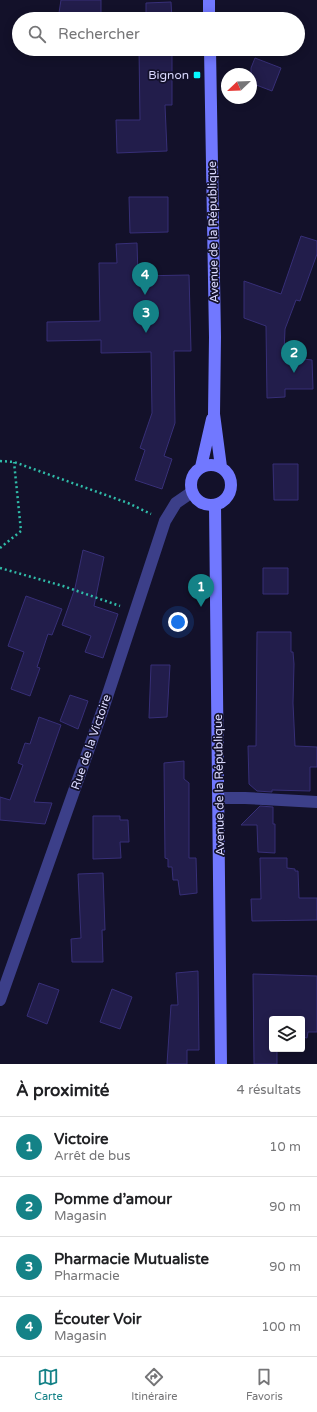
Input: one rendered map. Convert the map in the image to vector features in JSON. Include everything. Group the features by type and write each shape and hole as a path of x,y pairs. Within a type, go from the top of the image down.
{"main road":[{"path":"209,0 209,12"},
{"name":"Avenue de la République","path":"210,56 215,337 214,414 221,467"},
{"name":"Avenue de la République","path":"201,467 214,414"},
{"path":"205,465 221,467 228,473 231,480 231,488 228,496 222,502 215,505 201,503 195,498 192,492 190,483 193,476 201,467 205,465"},
{"name":"Avenue de la République","path":"215,505 221,1064"}],"street":[{"name":"Rue de la Victoire","path":"0,1000 100,717 165,521 176,503 192,492"},
{"path":"219,798 317,802"}],"path":[{"path":"0,461 14,462 128,503 165,521"},
{"path":"0,548 21,531 14,462"},
{"path":"0,568 63,586 135,611"}],"building":[{"path":"61,0 101,0 101,12 59,12"},
{"path":"171,2 172,12 146,12 146,3"},
{"path":"139,56 172,56 172,105 165,105 167,151 117,153 116,120 140,120"},
{"path":"255,58 281,68 272,91 257,85 257,68 251,68"},
{"path":"129,197 168,197 168,232 130,233"},
{"path":"301,236 317,241 317,254 300,301 296,300 285,329 284,353 303,353 303,359 312,360 313,389 285,389 285,397 267,398 266,326 244,318 244,281 281,294"},
{"path":"137,243 138,276 189,275 191,351 174,351 175,423 164,456 172,459 162,489 135,480 145,450 140,448 152,413 151,352 101,353 101,340 47,341 47,322 100,321 99,263 117,263 116,244"},
{"path":"273,464 298,464 298,500 274,500"},
{"path":"83,550 104,557 94,606 118,614 103,658 85,652 91,636 62,625 75,588"},
{"path":"263,568 288,568 288,594 263,594"},
{"path":"26,596 62,609 52,635 48,634 37,667 40,668 30,696 11,689 24,652 8,646"},
{"path":"257,632 291,632 291,652 293,652 294,664 293,703 295,746 317,747 317,767 310,767 310,791 257,791 249,784 248,746 256,746"},
{"path":"151,665 170,665 167,717 149,718"},
{"path":"70,695 88,701 78,729 60,721"},
{"path":"39,717 61,725 34,802 52,803 45,824 0,820 0,797 10,800 23,765 18,763 25,743 30,744"},
{"path":"184,761 184,779 189,783 189,858 196,858 197,893 180,895 178,880 173,880 172,867 168,867 168,859 165,858 164,763"},
{"path":"260,806 273,807 273,824 275,824 275,853 258,852 257,825 241,825"},
{"path":"93,816 120,816 120,820 128,820 129,842 120,842 121,858 93,859"},
{"path":"260,858 287,858 287,868 298,871 299,898 317,898 317,920 252,921 251,899 261,899"},
{"path":"103,873 105,930 102,930 103,962 72,962 71,939 81,938 78,874"},
{"path":"198,971 199,1050 187,1050 187,1064 167,1064 171,1005 178,1005 176,973"},
{"path":"253,974 317,976 317,1032 308,1032 307,1038 305,1038 305,1016 269,1016 269,1052 277,1052 277,1064 254,1064"},
{"path":"39,983 59,990 47,1024 27,1016"},
{"path":"112,989 132,997 120,1029 100,1022"}],"place":[{"name":"Bignon","path":"197,75"},
{"name":"Écouter Voir","path":"145,295"},
{"name":"Pharmacie Mutualiste","path":"146,333"},
{"name":"Pomme d’amour","path":"294,373"},
{"name":"Victoire","path":"201,607"}]}
